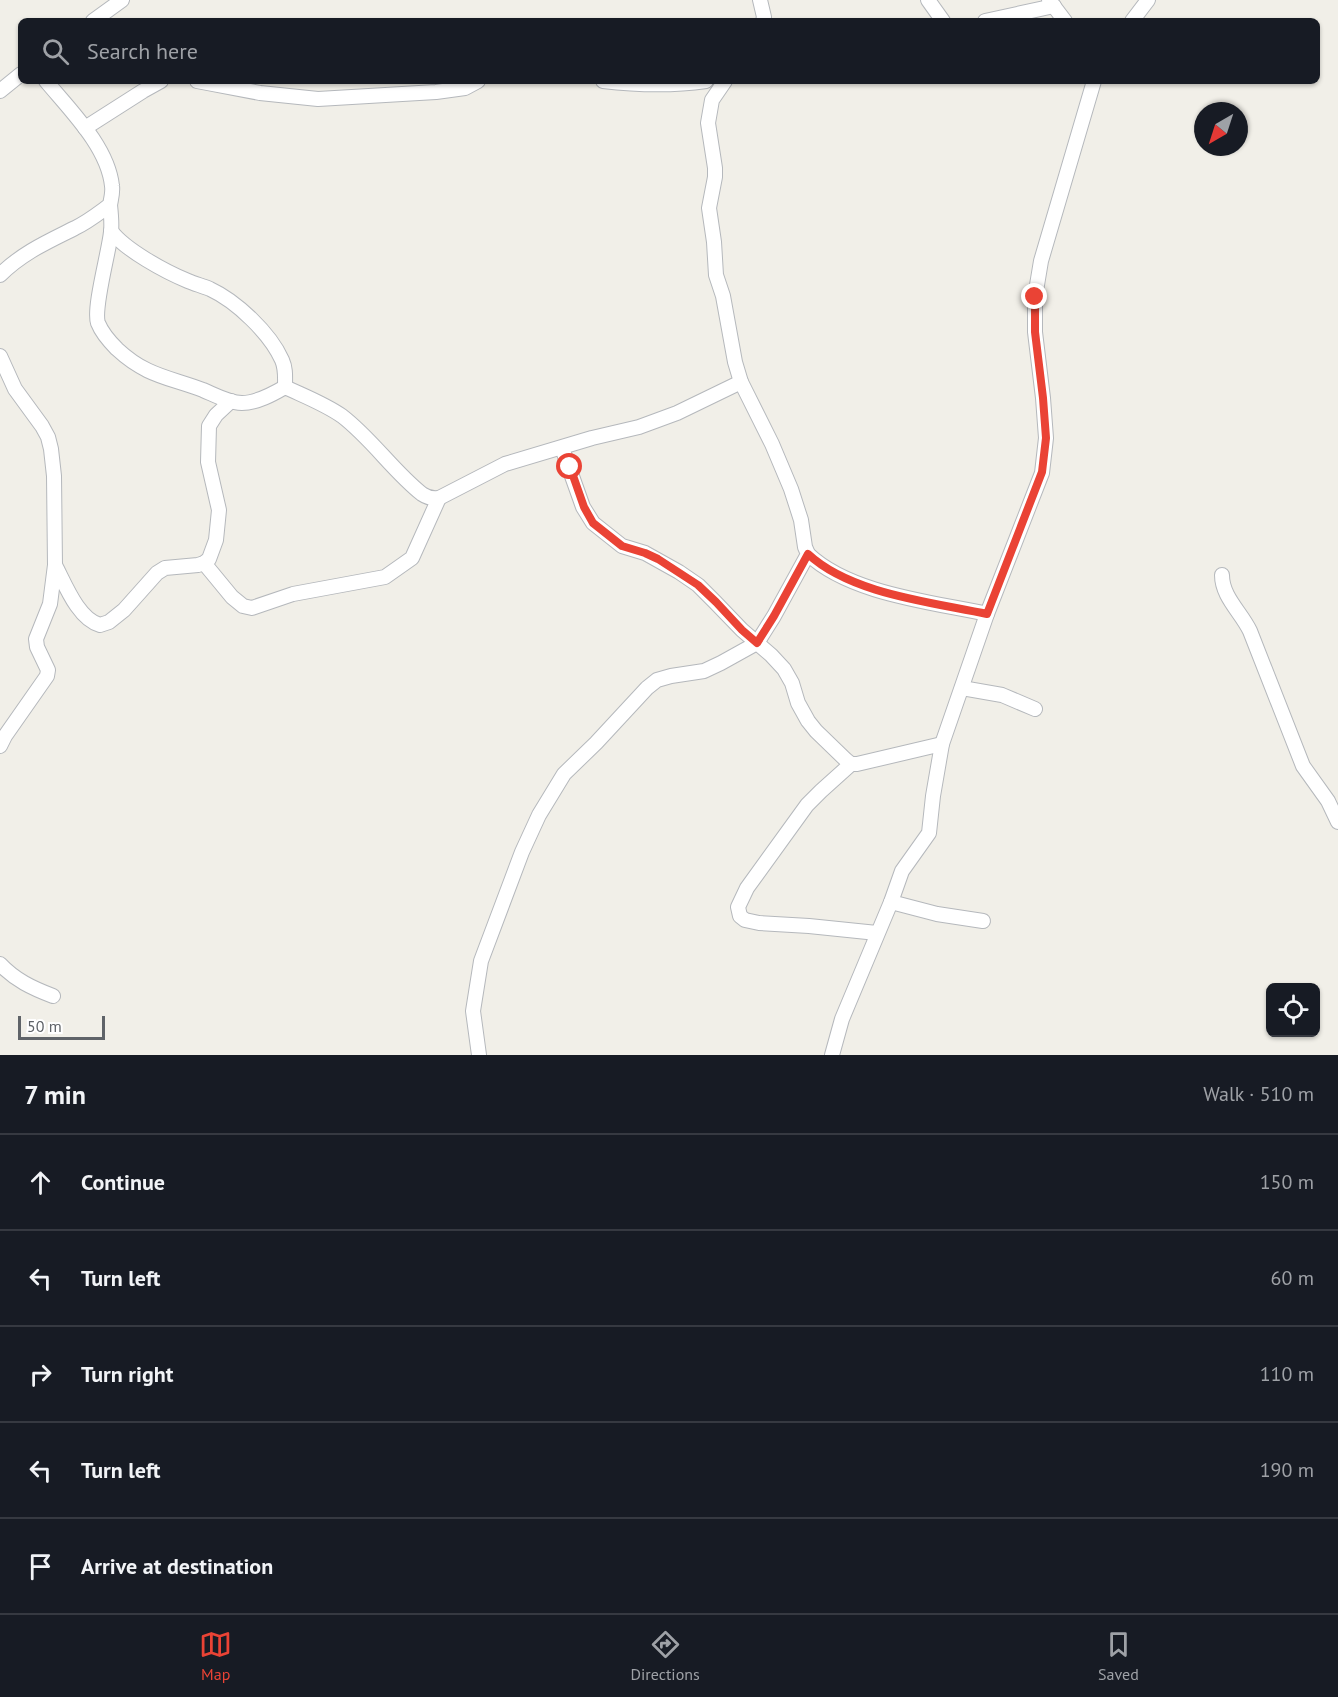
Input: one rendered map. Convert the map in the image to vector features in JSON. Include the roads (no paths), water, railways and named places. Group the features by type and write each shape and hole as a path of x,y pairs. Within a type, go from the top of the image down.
{"street":[{"path":"97,18 122,0"},
{"path":"760,0 764,18"},
{"path":"928,0 941,18"},
{"path":"1134,18 1148,0"},
{"path":"996,18 1051,3 1063,18"},
{"path":"0,91 18,76"},
{"path":"48,84 85,128 107,168 112,187 111,231 97,318 104,334 126,356 144,369 231,401 244,403 257,400 285,387"},
{"path":"85,128 155,84"},
{"path":"213,84 260,93 318,99 436,92 465,88 472,84"},
{"path":"633,84 684,84"},
{"path":"723,84 712,100 709,110 709,139 715,168 709,208 716,275 723,296 741,382 772,444 791,489 801,520 808,554 835,573 884,592 987,614"},
{"path":"832,1055 842,1019 902,871 929,833 942,744 987,614 1042,472 1046,438 1035,332 1035,297 1041,261 1093,84"},
{"path":"0,275 27,252 76,228 110,205"},
{"path":"111,231 135,252 176,276 211,289 259,327 282,360 286,371 285,387"},
{"path":"0,356 15,389 48,437 54,476 55,565 50,604 36,639 37,647 48,670 47,676 0,746"},
{"path":"285,387 340,415 359,430 423,494 434,499 505,464 592,438 639,427 741,382"},
{"path":"55,565 72,598 92,622 100,626 124,610 157,573 165,568 204,563 213,551 219,525 219,510 208,462 209,426 216,415 231,401"},
{"path":"562,448 584,507 593,523 622,546 658,559 698,585 784,669 792,683 798,703 816,731 840,756 851,764 857,764 942,744"},
{"path":"204,563 232,597 243,606 252,608 293,594 385,577 412,558 439,498"},
{"path":"479,1055 474,1011 481,961 522,852 539,815 559,781 576,760 596,743 657,680 704,671 757,643 808,554"},
{"path":"1222,575 1224,592 1250,631 1303,766 1328,801 1338,822"},
{"path":"962,688 1002,696 1035,709"},
{"path":"851,764 807,805 747,888 739,902 738,912 745,920 759,923 878,933"},
{"path":"891,902 937,914 983,921"},
{"path":"0,964 10,975 30,987 53,996"}]}
